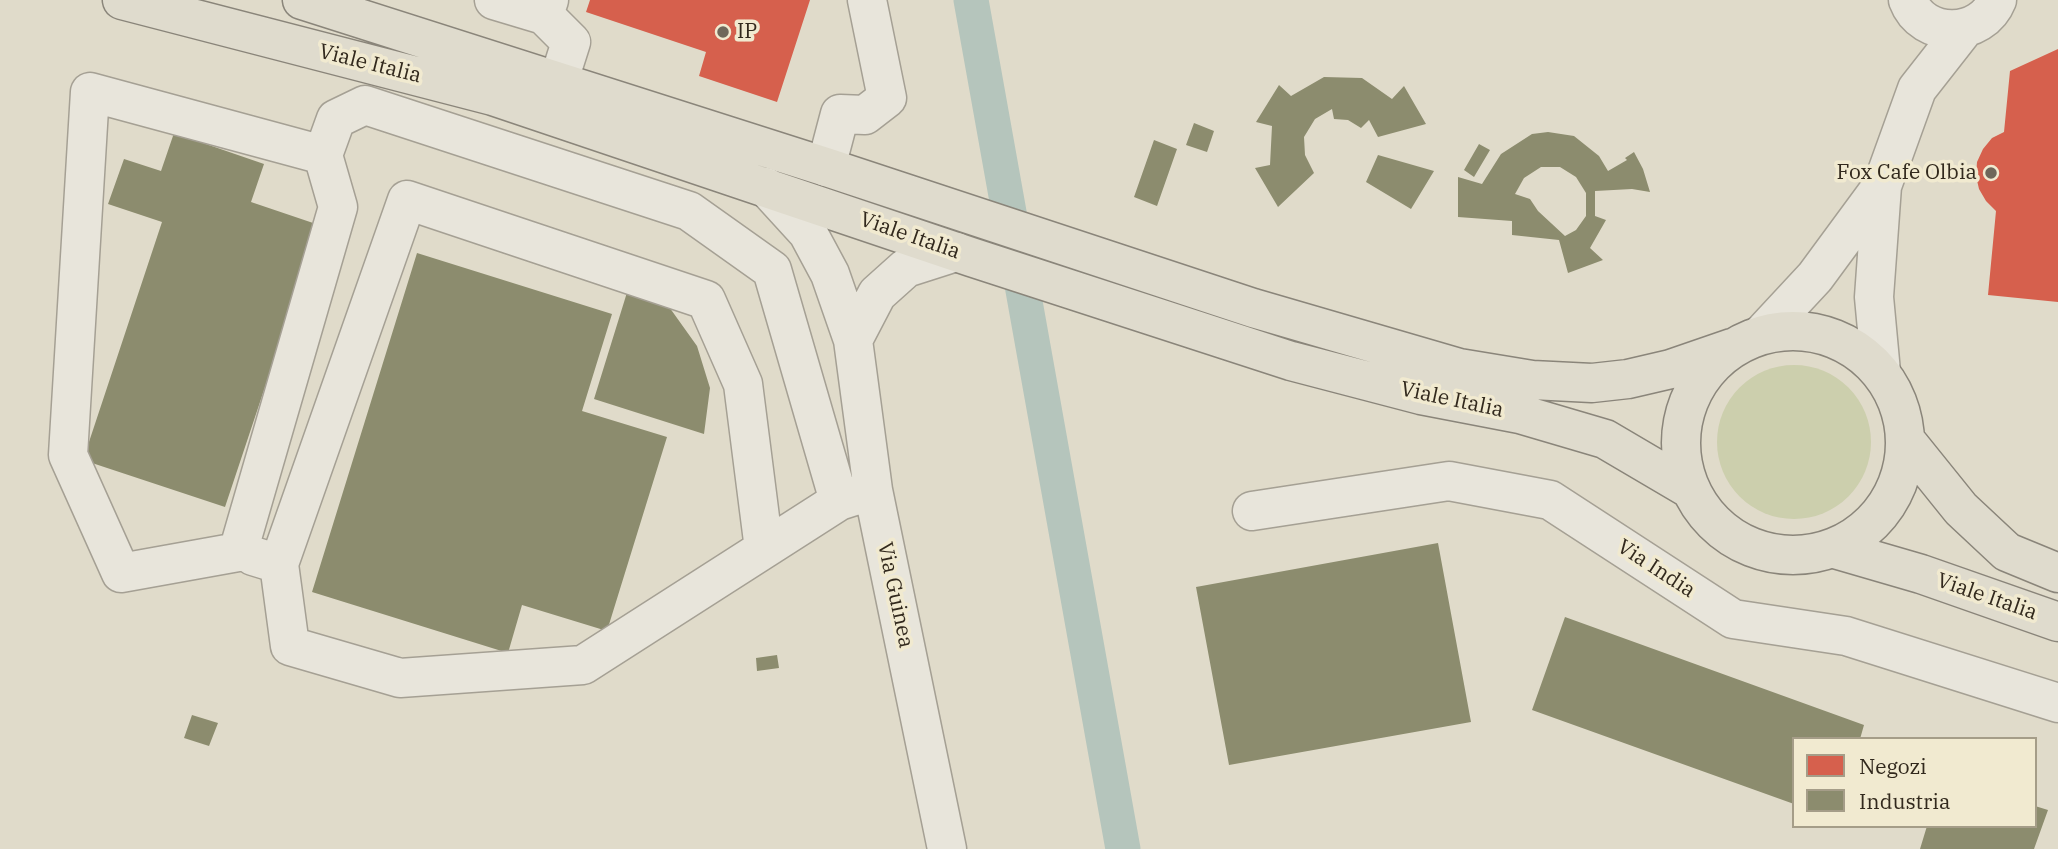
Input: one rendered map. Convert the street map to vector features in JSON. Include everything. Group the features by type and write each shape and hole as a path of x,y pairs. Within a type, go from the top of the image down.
{"main road":[{"name":"Viale Italia","path":"122,0 493,96 1073,291 1291,361 1421,396 1520,414 1605,439 1690,488"},
{"name":"Viale Italia","path":"302,0 970,214 1253,309 1459,368 1532,380 1592,383 1628,379 1671,369 1747,341"},
{"path":"1813,331 1852,347 1881,372 1899,404 1907,442 1899,485 1872,524 1835,549 1796,556 1755,550 1716,526 1690,488 1680,449 1684,415 1702,376 1747,341 1813,331"},
{"path":"1907,442 1961,509 2007,552 2058,573"},
{"name":"Viale Italia","path":"1835,549 1921,574 2058,622"}],"street":[{"path":"494,0 547,8 571,42 558,83"},
{"path":"825,167 840,114 865,115 887,98 867,0"},
{"path":"1909,6 1934,26 1947,30 1964,29 1979,23 2000,2"},
{"path":"1909,6 1917,89"},
{"path":"1881,372 1874,297 1882,186 1917,89 1964,29"},
{"path":"279,564 238,552 121,573 68,455 90,92 323,155"},
{"path":"238,552 338,207 323,155 336,119 365,105 689,211 772,270 856,495 764,549 583,665 400,678 290,646 279,564 407,200 706,300 743,384 764,549"},
{"path":"1747,341 1815,278 1882,186"},
{"name":"Via Guinea","path":"766,187 808,233 830,274 853,340 856,495 947,849"},
{"path":"853,340 877,294 906,268 963,254"},
{"name":"Via India","path":"1252,511 1449,481 1550,500 1732,619 1846,636 2058,703"}],"green space":[{"path":"1794,365 1823,371 1848,388 1865,413 1871,442 1865,471 1848,496 1823,513 1794,519 1765,513 1740,496 1723,471 1717,442 1723,413 1740,388 1765,371"}],"building: Negozi":[{"name":"IP","path":"590,0 810,0 777,102 699,76 706,52 586,12"},
{"path":"2058,49 2058,302 1988,295 1996,211 1979,189 1977,162 1992,138 2004,132 2010,71"}],"building: Industria":[{"path":"1324,77 1362,78 1392,99 1404,86 1426,124 1378,137 1369,120 1361,128 1348,120 1334,119 1332,109 1315,119 1304,137 1305,155 1314,173 1278,207 1255,168 1270,165 1272,126 1256,122 1279,85 1291,96"},
{"path":"1194,123 1214,131 1207,152 1186,145"},
{"path":"1548,132 1574,136 1599,156 1608,171 1627,160 1625,158 1634,152 1650,192 1632,189 1595,191 1595,216 1606,220 1590,248 1603,260 1568,273 1559,240 1512,235 1512,221 1458,217 1458,177 1482,184 1501,154 1532,134","holes":["1541,167 1560,167 1576,177 1586,193 1586,216 1576,230 1565,236 1538,211 1530,199 1515,194 1524,178"]},
{"path":"174,133 264,164 251,202 319,225 225,507 83,460 162,222 108,204 124,159 161,171"},
{"path":"1154,140 1177,149 1157,206 1134,197"},
{"path":"1479,144 1490,150 1474,177 1464,170"},
{"path":"1378,155 1434,171 1411,209 1366,182"},
{"path":"417,253 612,314 582,411 667,437 607,631 522,605 508,653 312,592"},
{"path":"629,286 667,304 697,346 710,388 704,434 594,399"},
{"path":"1438,543 1471,722 1229,765 1196,587"},
{"path":"1565,617 1864,725 1861,737 1792,737 1792,803 1532,710"},
{"path":"777,655 779,668 757,671 756,658"},
{"path":"192,715 218,723 209,746 184,738"},
{"path":"2037,807 2048,810 2034,849 1920,849 1926,828 2037,828"}],"waterway":[{"path":"971,0 1123,849"}],"place":[{"name":"IP","path":"723,32"},
{"name":"Fox Cafe Olbia","path":"1991,173"}]}
